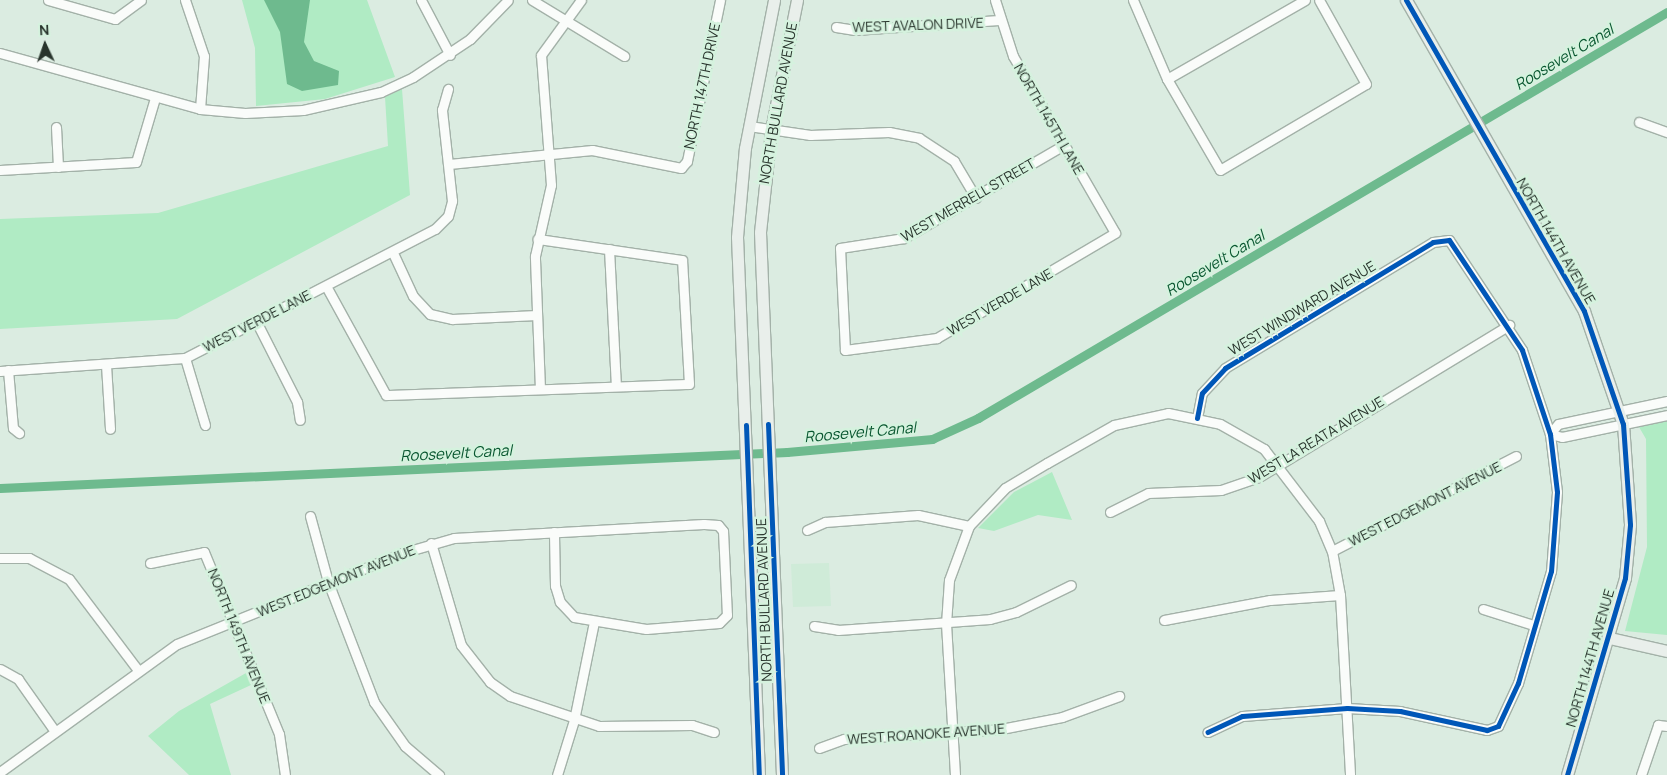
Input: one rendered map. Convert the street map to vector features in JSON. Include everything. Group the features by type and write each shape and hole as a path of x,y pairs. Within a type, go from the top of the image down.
{"main road":[{"name":"NORTH BULLARD AVENUE","path":"759,775 737,237 749,126 774,0"},
{"name":"NORTH BULLARD AVENUE","path":"782,775 760,232 771,130 798,0"},
{"name":"NORTH 144TH AVENUE","path":"1406,0 1478,130 1584,311 1623,424 1630,525 1625,578 1610,638 1567,775"},
{"path":"1610,638 1667,651"}],"street":[{"path":"48,0 115,19 141,0"},
{"path":"186,0 204,56 200,108"},
{"path":"421,0 450,55"},
{"path":"0,53 155,98 200,108 264,113 338,104 381,92 450,55 508,0"},
{"path":"532,0 565,23 624,56"},
{"path":"540,389 537,314 538,239 551,185 551,154 541,55 581,0"},
{"name":"NORTH 147TH DRIVE","path":"551,154 607,152 678,169 686,161 720,0"},
{"name":"NORTH 145TH LANE","path":"995,0 999,20 1013,56 1115,233"},
{"path":"1133,0 1167,79 1220,170 1366,84 1320,0"},
{"path":"1167,79 1305,0"},
{"name":"WEST AVALON DRIVE","path":"836,27 865,29 999,20"},
{"path":"326,286 394,253 448,216 452,201 442,110 448,89"},
{"path":"0,170 136,162 155,98"},
{"path":"1639,122 1667,132"},
{"path":"749,126 810,135 889,132 919,138 954,161 976,198"},
{"path":"56,127 58,167"},
{"name":"WEST MERRELL STREET","path":"845,350 840,248 904,238 976,198 1064,145"},
{"path":"449,164 551,154"},
{"name":"WEST VERDE LANE","path":"845,350 937,338 1115,233"},
{"path":"538,239 609,249 616,386"},
{"name":"WEST WINDWARD AVENUE","path":"1197,418 1202,393 1225,368 1444,240 1471,267 1509,325"},
{"name":"WEST VERDE LANE","path":"4,371 185,358 257,323 326,286 386,395 689,384 682,260 609,249"},
{"path":"394,253 414,296 430,314 452,319 537,314"},
{"path":"257,323 297,402 300,420"},
{"path":"1208,732 1242,716 1346,708 1400,711 1487,730 1498,726 1518,684 1556,547 1557,492 1550,434 1509,325"},
{"name":"WEST LA REATA AVENUE","path":"1110,512 1148,493 1240,485 1509,325"},
{"path":"185,358 205,425"},
{"path":"106,365 110,429"},
{"path":"4,371 13,428 19,433"},
{"path":"1550,434 1558,424 1667,401"},
{"path":"955,775 946,624 949,580 969,526 1005,488 1114,425 1168,413 1197,418 1234,430 1278,464 1319,521 1332,551 1340,595 1350,775"},
{"path":"1550,434 1562,437 1667,415"},
{"name":"WEST EDGEMONT AVENUE","path":"1332,551 1516,456"},
{"path":"807,530 825,522 918,515 969,526"},
{"path":"310,516 328,582 374,702 405,746 439,775"},
{"name":"WEST EDGEMONT AVENUE","path":"0,772 138,668 177,644 328,582 431,543 454,538 718,525 723,531 728,610 724,620 646,629 594,622"},
{"path":"554,532 560,602 574,617 594,622 574,720 557,775"},
{"path":"431,543 450,618 474,664 510,696 574,720 599,726 692,725 714,732"},
{"name":"NORTH 149TH AVENUE","path":"150,563 204,552 279,734 286,775"},
{"path":"0,558 29,558 69,579 138,668"},
{"path":"814,626 838,630 946,624 1016,612 1071,585"},
{"path":"1164,620 1270,600 1340,595"},
{"path":"1483,609 1533,625"},
{"path":"0,669 18,679 54,730"},
{"name":"WEST ROANOKE AVENUE","path":"819,748 844,739 953,734 1033,723 1119,696"},
{"path":"1641,775 1663,726"}],"shaded area":[{"path":"242,0 367,0 395,77 325,99 256,106 255,48"},
{"path":"264,0 310,0 304,42 314,61 339,71 338,85 302,91 287,84 280,32"},
{"path":"402,89 410,195 177,319 0,329 0,219 158,213 388,146 385,97"},
{"path":"1667,421 1667,635 1625,631 1647,547 1646,439 1639,427"},
{"path":"1052,472 1072,520 1038,515 994,531 978,528 1014,492"},
{"path":"829,563 831,606 793,607 791,564"},
{"path":"246,673 251,685 210,704 231,775 189,775 148,736 179,711"}],"waterway":[{"name":"Roosevelt Canal","path":"0,488 787,452 932,439 978,418 1667,12"}],"cycle path":[{"path":"1406,0 1584,311 1623,424 1630,525 1625,578 1567,775"},
{"path":"1197,418 1202,393 1225,368 1433,242 1449,240 1522,350 1550,434 1557,492 1551,571 1518,683 1498,726 1487,730 1400,711 1347,708 1242,716 1208,732"},
{"path":"768,424 782,775"},
{"path":"746,425 759,775"}]}
